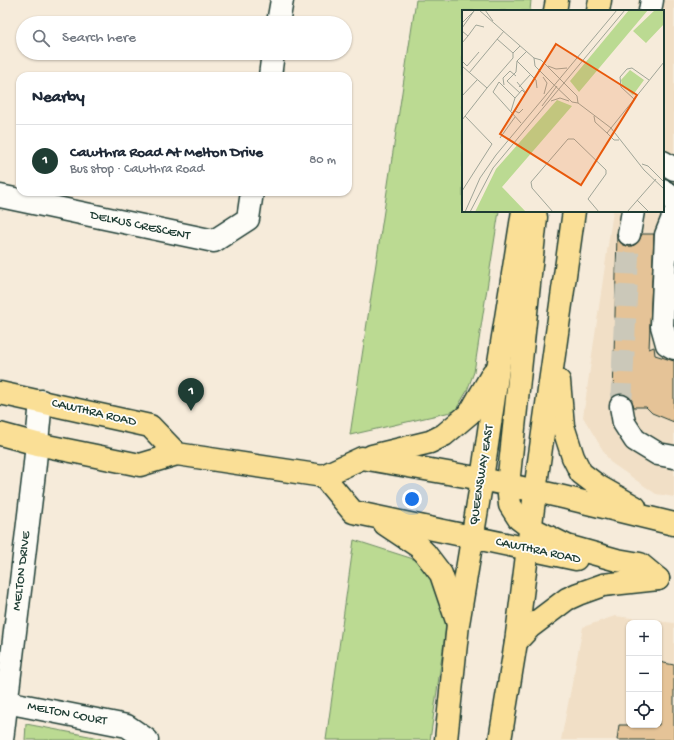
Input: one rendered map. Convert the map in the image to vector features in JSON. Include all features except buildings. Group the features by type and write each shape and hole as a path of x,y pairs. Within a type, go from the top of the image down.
{"main road":[{"path":"557,10 558,0"},
{"path":"598,10 600,0"},
{"name":"QUEENSWAY EAST","path":"446,740 458,624 523,212"},
{"path":"530,539 510,505 508,485 537,212"},
{"path":"500,740 516,642 574,212"},
{"path":"555,345 563,426 573,457 581,473 598,486 667,522"},
{"path":"0,434 36,444 140,465 176,454 323,476 362,458 430,442 444,435 470,413 499,362"},
{"name":"CAWTHRA ROAD","path":"0,393 150,426 176,454"},
{"path":"362,458 482,479 667,522"},
{"name":"CAWTHRA ROAD","path":"323,476 353,512 472,537 530,539 556,555 666,581"},
{"path":"374,517 418,546 426,553 441,574 458,624"},
{"path":"516,642 530,627 567,599 578,594 603,585 666,581"}],"street":[{"path":"279,16 282,0"},
{"path":"650,10 652,0"},
{"path":"271,72 273,60"},
{"path":"664,163 674,169"},
{"path":"664,192 669,194 674,202"},
{"name":"DELKUS CRESCENT","path":"0,196 214,241 248,219 251,196"},
{"path":"629,234 633,212"},
{"path":"674,215 666,235 662,326 667,344 674,348"},
{"name":"MELTON DRIVE","path":"2,740 34,473 41,401"},
{"path":"621,406 624,423 635,440 658,454 674,457"},
{"name":"MELTON COURT","path":"6,702 127,726 146,740"}],"shaded area":[{"path":"638,0 674,0 674,497 656,494 610,462 583,417 613,212 664,212 664,10 637,10"},
{"path":"615,616 649,620 626,620 626,728 662,728 662,622 674,623 674,740 561,740 583,627"}],"green space":[{"path":"416,0 531,0 530,10 462,10 462,212 499,212 474,372 467,391 455,411 350,435"},
{"path":"354,540 454,572 430,740 326,740"},
{"path":"26,724 110,740 25,740"}],"tunnel":[{"path":"621,406 629,234"}],"place":[{"name":"Cawthra Road At Melton Drive","path":"191,411"}]}
